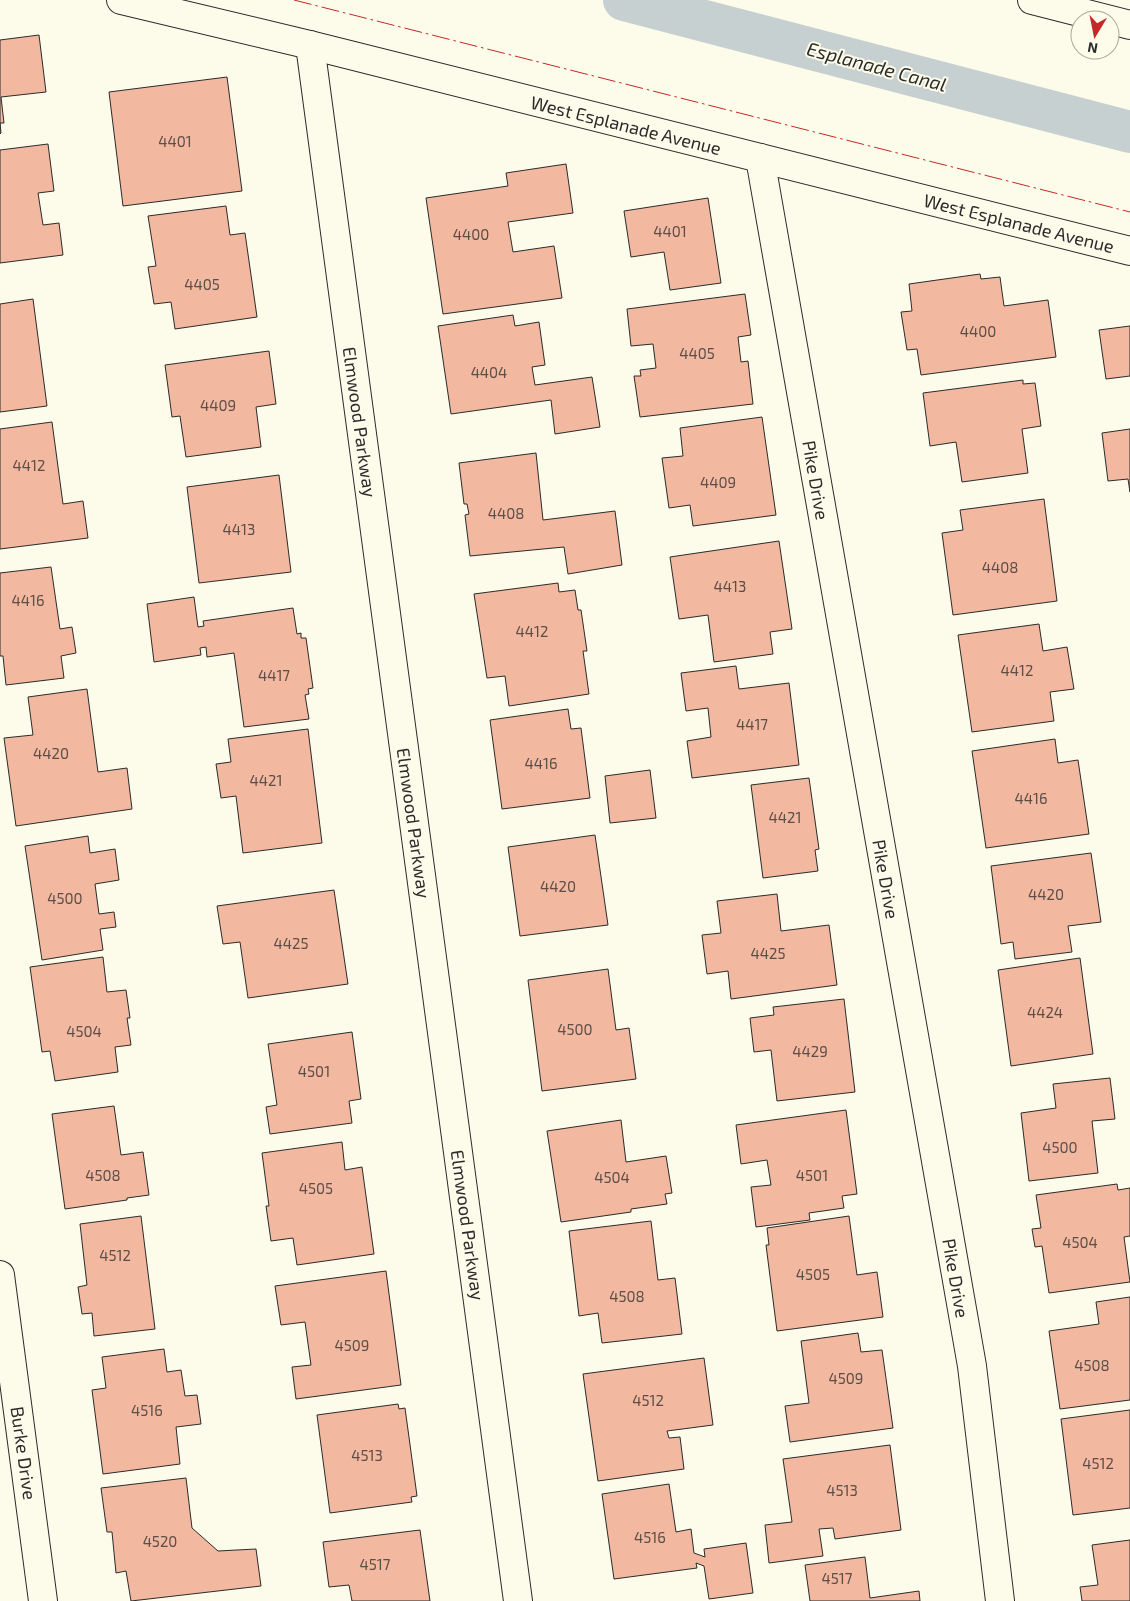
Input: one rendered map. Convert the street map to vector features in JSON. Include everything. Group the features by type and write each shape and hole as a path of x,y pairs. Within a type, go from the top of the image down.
{"street":[{"name":"West Esplanade Avenue","path":"121,0 310,45 1130,251"},
{"path":"1032,0 1130,25"},
{"name":"Elmwood Parkway","path":"310,45 518,1601"},
{"name":"Pike Drive","path":"760,158 972,1366 1000,1601"},
{"name":"Burke Drive","path":"0,1276 43,1601"}],"building":[{"path":"39,35 46,92 1,97 4,123 0,123 0,40"},
{"path":"227,77 242,191 123,206 109,92"},
{"path":"48,144 54,191 38,193 43,225 59,223 63,255 0,263 0,150"},
{"path":"566,164 573,213 508,222 513,252 554,246 562,298 443,314 426,198 508,186 506,173"},
{"path":"708,198 721,283 670,290 664,252 631,257 624,211"},
{"path":"226,206 230,235 245,233 257,317 175,329 171,302 154,304 148,267 156,266 148,216"},
{"path":"980,274 981,279 1000,277 1004,306 1048,300 1056,357 921,375 917,349 907,350 901,312 912,311 909,284"},
{"path":"745,294 751,335 738,337 741,362 748,361 753,404 640,417 634,376 641,376 640,370 656,368 653,344 631,346 627,309"},
{"path":"33,299 47,406 0,412 0,304"},
{"path":"513,315 515,326 539,322 545,365 532,367 535,385 592,377 600,427 555,434 551,400 451,414 438,326"},
{"path":"1130,326 1130,376 1106,379 1099,330"},
{"path":"269,351 276,404 256,407 261,447 186,457 180,416 172,417 165,365"},
{"path":"1023,380 1023,384 1035,383 1041,426 1022,429 1028,473 962,482 956,442 930,446 923,393"},
{"path":"762,417 776,515 693,526 690,505 669,508 662,458 683,456 680,428"},
{"path":"52,422 63,504 83,501 88,538 0,549 0,429"},
{"path":"1130,429 1130,492 1128,479 1108,481 1102,433"},
{"path":"536,453 543,520 615,511 622,565 568,574 564,547 470,556 465,515 469,514 467,504 464,504 459,463"},
{"path":"279,475 291,572 199,583 187,487"},
{"path":"1044,499 1057,601 953,615 942,533 963,530 960,510"},
{"path":"779,541 792,629 770,632 773,654 714,662 708,615 679,619 670,557"},
{"path":"51,567 60,629 72,627 76,653 61,656 64,678 6,685 3,656 0,656 0,573"},
{"path":"558,583 559,592 575,590 578,610 581,610 587,651 583,651 589,694 509,706 505,676 487,678 474,594"},
{"path":"194,597 198,627 204,626 203,621 293,608 297,634 301,633 301,638 306,638 313,688 308,689 309,694 305,695 309,719 244,727 234,653 207,657 206,647 200,648 201,655 154,662 147,604"},
{"path":"1039,624 1043,651 1067,647 1074,689 1050,692 1054,721 972,732 958,635"},
{"path":"736,666 739,689 789,683 799,765 692,778 687,741 711,737 708,708 686,711 681,673"},
{"path":"87,689 98,772 127,768 132,809 16,826 4,738 33,735 28,697"},
{"path":"568,709 571,729 581,728 590,798 502,809 490,720"},
{"path":"308,729 322,843 243,853 236,796 221,798 216,764 231,762 228,739"},
{"path":"1055,739 1058,763 1078,760 1089,834 986,848 972,751"},
{"path":"650,770 656,818 610,823 605,776"},
{"path":"809,778 819,849 815,850 818,871 763,878 751,785"},
{"path":"595,835 608,925 520,936 508,847"},
{"path":"88,836 90,853 115,849 119,880 95,884 99,914 114,912 116,927 100,929 103,950 42,960 25,846"},
{"path":"1091,853 1101,922 1068,926 1072,952 1015,959 1013,942 1001,944 991,866"},
{"path":"334,890 348,984 248,998 240,942 223,944 217,906"},
{"path":"777,894 781,931 829,925 837,985 731,999 728,971 707,974 702,935 721,933 717,901"},
{"path":"103,957 107,992 126,990 130,1018 127,1018 131,1045 115,1047 118,1072 55,1081 50,1051 42,1052 30,967"},
{"path":"1080,958 1093,1054 1011,1066 998,970"},
{"path":"608,969 616,1030 629,1028 636,1079 542,1091 528,980"},
{"path":"844,999 855,1092 777,1101 771,1050 754,1052 750,1018 774,1015 773,1007"},
{"path":"352,1032 361,1099 349,1101 352,1123 270,1134 266,1107 277,1105 268,1044"},
{"path":"1110,1078 1115,1119 1092,1121 1098,1173 1029,1181 1021,1113 1056,1108 1053,1084"},
{"path":"114,1106 121,1155 143,1152 149,1195 65,1209 52,1114"},
{"path":"846,1110 857,1194 842,1196 844,1208 809,1213 810,1220 756,1227 751,1187 771,1185 767,1160 741,1164 736,1125"},
{"path":"621,1120 626,1162 666,1156 672,1193 665,1194 667,1204 631,1209 631,1212 561,1222 547,1131"},
{"path":"342,1142 345,1170 362,1167 374,1254 297,1265 293,1238 271,1241 266,1206 269,1206 262,1153"},
{"path":"1117,1184 1118,1190 1130,1188 1130,1236 1124,1237 1130,1282 1049,1293 1042,1246 1035,1247 1032,1229 1041,1228 1036,1195"},
{"path":"141,1216 155,1329 94,1336 92,1313 82,1314 78,1287 87,1285 80,1224"},
{"path":"849,1216 857,1275 877,1272 883,1317 777,1331 766,1245 769,1245 767,1228"},
{"path":"651,1221 658,1280 675,1278 682,1334 602,1343 598,1313 579,1316 569,1231"},
{"path":"386,1271 401,1385 296,1399 292,1367 311,1365 305,1322 281,1325 275,1286"},
{"path":"1130,1297 1130,1400 1060,1409 1049,1331 1099,1324 1096,1302"},
{"path":"858,1333 861,1352 882,1350 893,1428 790,1442 785,1406 809,1403 801,1341"},
{"path":"164,1349 167,1372 181,1370 185,1396 197,1395 201,1424 176,1427 180,1464 103,1474 92,1390 106,1388 102,1357"},
{"path":"704,1358 713,1425 667,1431 669,1438 680,1437 684,1469 598,1481 583,1374"},
{"path":"398,1404 399,1409 405,1408 417,1496 411,1497 412,1502 330,1513 317,1415"},
{"path":"1130,1410 1130,1508 1073,1515 1061,1419"},
{"path":"890,1445 901,1530 835,1539 833,1528 819,1529 823,1556 769,1563 765,1525 792,1522 783,1459"},
{"path":"186,1478 192,1528 218,1551 256,1549 261,1586 131,1601 126,1571 116,1573 112,1532 107,1532 101,1488"},
{"path":"669,1484 676,1532 691,1529 694,1553 705,1557 704,1549 746,1543 753,1593 709,1599 704,1566 696,1563 697,1568 614,1579 602,1494"},
{"path":"420,1530 430,1601 352,1601 349,1585 329,1587 323,1542"},
{"path":"1130,1540 1130,1601 1082,1601 1080,1587 1098,1585 1092,1545"},
{"path":"865,1557 870,1598 919,1591 920,1601 810,1601 805,1565"}],"waterway":[{"name":"Esplanade Canal","path":"624,0 1130,132"}],"power":[{"path":"294,0 1130,212"}]}
